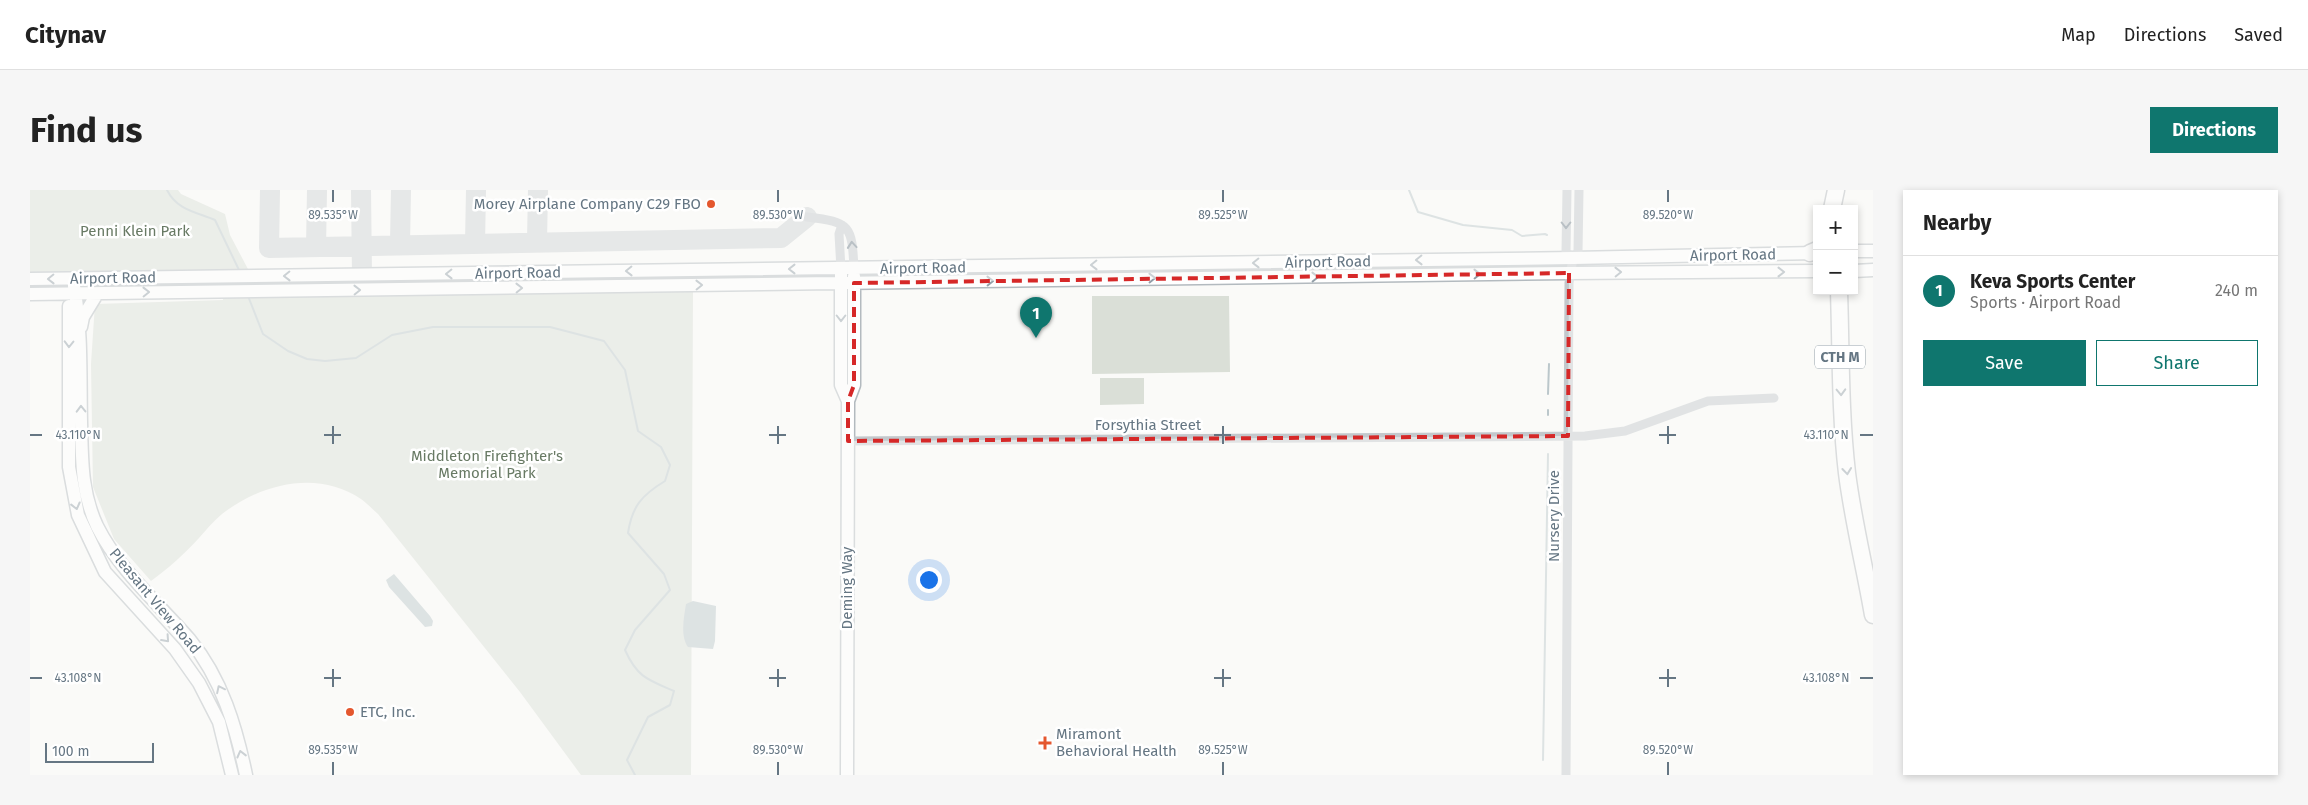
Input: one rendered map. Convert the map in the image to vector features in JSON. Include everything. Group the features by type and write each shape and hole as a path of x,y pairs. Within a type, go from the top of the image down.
{"highway":[{"path":"1834,205 1836,190"},
{"name":"CTH M","path":"1839,295 1842,414 1847,473 1873,615"}],"street":[{"path":"1567,190 1566,252 1573,258"},
{"name":"Nursery Drive","path":"1566,775 1569,272 1573,258 1578,252 1579,190"},
{"path":"807,217 835,221 850,232 852,240 847,269"},
{"path":"842,225 840,234 847,269"},
{"path":"1858,251 1873,251"},
{"name":"Airport Road","path":"30,279 847,269 1573,258 1813,252"},
{"name":"Deming Way","path":"846,775 848,400 854,384 847,269"},
{"path":"1858,271 1873,270"},
{"name":"Airport Road","path":"30,294 1569,272 1813,271"},
{"name":"Pleasant View Road","path":"73,279 69,467 78,515 105,572 175,649 200,682 218,722 232,775"},
{"name":"Pleasant View Road","path":"73,294 80,337 82,466 85,495 97,526 114,556 191,642 213,675 230,710 246,775"},
{"path":"80,337 83,317 97,294"},
{"name":"Forsythia Street","path":"848,441 1568,436 1608,434 1625,431 1708,401 1774,398"}],"highlighted area":[{"path":"1569,273 1568,436 848,441 848,401 854,385 854,283"}],"green space":[{"name":"Penni Klein Park","path":"30,190 178,190 181,194 225,214 230,235 249,271 30,273"},
{"name":"Middleton Firefighter's Memorial Park","path":"693,290 691,775 581,775 520,692 378,514 363,501 345,490 328,485 310,483 274,487 257,493 222,514 182,555 151,581 114,539 93,487 91,364 95,304 223,300 223,296"},
{"path":"1092,296 1229,296 1230,372 1092,374"},
{"path":"1100,378 1144,378 1144,404 1100,405"}],"shaded area":[{"path":"394,574 430,616 433,621 432,626 425,627 389,587 386,580"},
{"path":"693,601 716,606 713,649 688,647 686,643 683,626 686,604"}],"waterway":[{"path":"167,190 171,197 182,206 215,220 239,270"},
{"path":"1409,190 1418,212 1463,225 1512,230 1522,236 1547,235"},
{"path":"248,296 263,334 288,351 307,359 325,361 356,358 392,335 433,327 550,327 604,341 625,370 638,431 661,447 670,465 665,481 644,496 635,508 628,533 664,574 670,590 635,630 625,650 629,659 644,677 674,691 670,705 648,717 627,760 635,775"},
{"path":"1548,394 1549,364"},
{"path":"1548,410 1548,415"},
{"path":"1543,760 1548,454"}],"taxiway":[{"path":"270,190 269,248 781,238 807,217"},
{"path":"316,248 317,190"},
{"path":"361,190 362,276"},
{"path":"400,244 401,190"},
{"path":"475,244 476,190"},
{"path":"537,241 538,190"}],"place":[{"name":"Morey Airplane Company C29 FBO","path":"711,204"},
{"name":"Keva Sports Center","path":"1036,338"},
{"name":"ETC, Inc.","path":"350,712"},
{"name":"Miramont Behavioral Health","path":"1045,743"}]}
